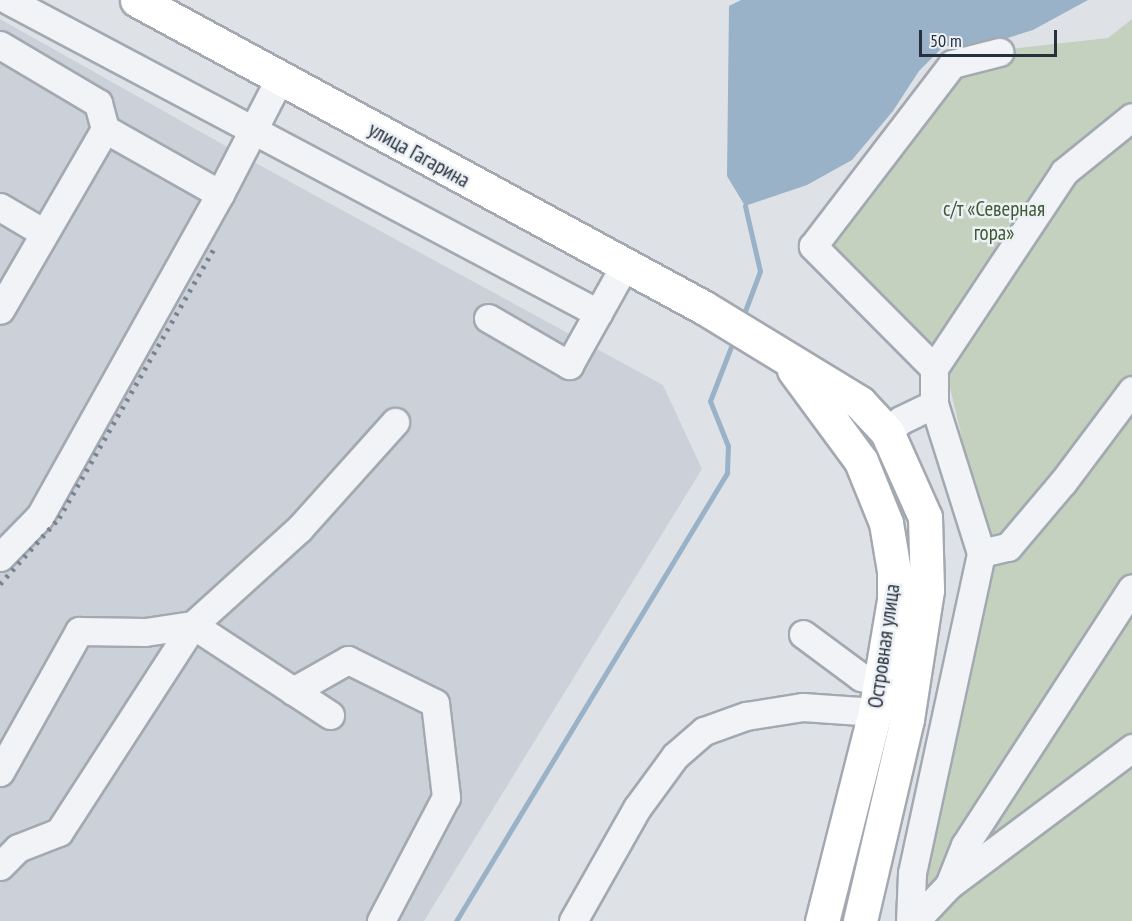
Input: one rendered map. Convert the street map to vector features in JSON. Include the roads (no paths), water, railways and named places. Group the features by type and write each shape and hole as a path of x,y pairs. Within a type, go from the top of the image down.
{"main road":[{"name":"улица Гагарина","path":"137,0 703,307 785,359"},
{"name":"Островная улица","path":"785,359 860,403 887,432 925,517 927,590 907,719 860,921"},
{"name":"Островная улица","path":"785,359 861,461 886,523 894,572 894,600 877,697 822,921"}],"street":[{"path":"8,0 598,313"},
{"path":"0,45 99,103 105,129 0,310"},
{"path":"934,368 813,246 952,64 999,52"},
{"path":"0,557 40,516 220,194 280,78"},
{"path":"910,921 912,873 981,553 934,404 934,368 1064,172 1132,117"},
{"path":"105,129 220,194"},
{"path":"0,207 44,233"},
{"path":"488,318 570,365 626,265"},
{"path":"981,553 1008,547 1063,482 1132,390"},
{"path":"887,432 901,420 934,404"},
{"path":"0,866 18,848 59,832 193,625 299,529 395,422"},
{"path":"949,885 964,846 1132,588"},
{"path":"0,772 79,631 145,632 193,625 330,715"},
{"path":"573,921 637,808 675,756 704,731 746,716 877,697 861,676 802,634"},
{"path":"293,691 348,660 435,703 446,797 381,921"},
{"path":"915,921 949,885 1132,748"}],"water":[{"path":"741,0 1088,0 1033,30 988,44 944,46 919,71 893,111 852,160 807,185 745,206 727,176 729,6"}],"waterway":[{"path":"742,319 760,271 745,206"},
{"path":"456,921 727,473 728,446 710,401 734,339"}],"railway":[{"path":"0,584 59,518 213,250"}],"park label":[{"name":"с/т «Северная гора»","path":"994,221"}]}
